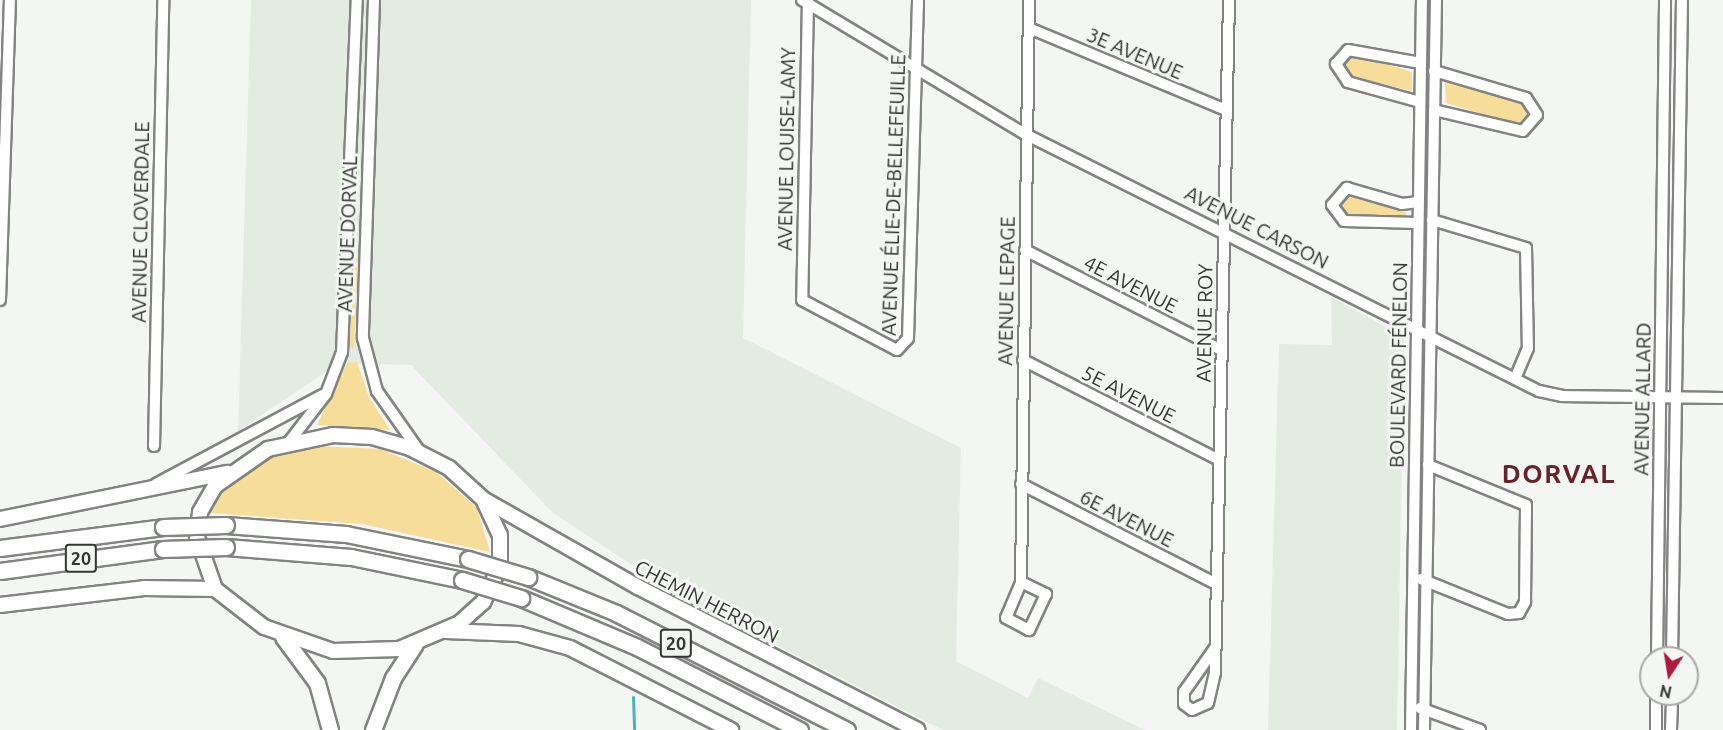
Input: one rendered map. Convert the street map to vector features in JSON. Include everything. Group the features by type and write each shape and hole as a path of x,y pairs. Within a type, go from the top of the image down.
{"highway":[{"name":"20","path":"0,548 163,527 226,525 346,534 468,559 528,577 616,613 847,730"},
{"name":"20","path":"0,571 163,549 226,547 351,556 462,580 521,598 715,687 800,730"},
{"path":"283,637 313,676 330,730"},
{"path":"373,730 393,678 415,644"},
{"path":"715,687 777,730"}],"main road":[{"path":"0,519 227,473 289,441 358,435 421,452"},
{"name":"CHEMIN HERRON","path":"421,452 483,499 627,582 918,730"},
{"path":"227,473 208,495 197,529 200,557 215,589 283,637 340,652 415,644 446,631 483,602 498,574 500,535 483,499"},
{"path":"0,605 144,588 215,589"},
{"path":"446,631 519,634 560,644 731,730"}],"street":[{"path":"0,300 10,0"},
{"name":"AVENUE CLOVERDALE","path":"154,446 163,0"},
{"name":"AVENUE DORVAL","path":"289,441 326,394 340,362 346,318 357,0"},
{"name":"AVENUE DORVAL","path":"374,0 363,338 377,392 421,452"},
{"name":"AVENUE ÉLIE-DE-BELLEFEUILLE","path":"802,300 897,350 905,347 918,0"},
{"name":"AVENUE LEPAGE","path":"1021,582 1046,594 1029,630 1006,618 1021,582 1029,0"},
{"name":"AVENUE ROY","path":"1215,648 1184,692 1184,704 1192,710 1208,703 1215,648 1229,0"},
{"name":"BOULEVARD FÉNELON","path":"1411,730 1422,0"},
{"name":"BOULEVARD FÉNELON","path":"1424,730 1436,0"},
{"name":"AVENUE ALLARD","path":"1657,646 1665,0"},
{"name":"AVENUE ALLARD","path":"1672,646 1682,0"},
{"name":"AVENUE CARSON","path":"806,1 1028,135 1224,230 1515,378 1557,395 1723,398"},
{"name":"AVENUE LOUISE-LAMY","path":"802,300 806,1"},
{"name":"3E AVENUE","path":"1029,28 1226,110"},
{"path":"1420,102 1348,82 1336,64 1348,50 1421,63"},
{"path":"1434,72 1526,98 1537,115 1523,131 1434,110"},
{"path":"1663,140 1680,141"},
{"path":"1418,202 1402,204 1347,188 1332,204 1335,215 1347,221 1418,223"},
{"path":"1432,220 1526,248 1528,348 1515,378"},
{"name":"4E AVENUE","path":"1025,250 1221,350"},
{"name":"5E AVENUE","path":"1023,360 1219,460"},
{"path":"150,488 326,394"},
{"path":"1412,576 1512,615 1526,602 1526,505 1428,465"},
{"name":"6E AVENUE","path":"1021,484 1216,584"},
{"path":"1657,610 1673,610"},
{"path":"1656,706 1656,730"},
{"path":"1671,730 1672,706"},
{"path":"1411,707 1425,709 1480,730"}],"shaded area":[{"path":"251,0 751,0 743,338 961,448 956,661 1028,698 1038,678 1145,730 943,730 678,595 553,513 411,365 339,363 238,431"},
{"path":"1356,55 1412,72 1412,91 1350,76 1342,64"},
{"path":"1445,81 1525,104 1532,115 1520,125 1446,103"},
{"path":"1348,194 1406,212 1406,217 1346,215 1339,204"},
{"path":"355,258 358,258 354,349 349,347"},
{"path":"1331,297 1404,337 1397,730 1268,730 1279,344 1332,345"},
{"path":"357,362 369,397 390,430 317,425 347,363"},
{"path":"317,446 380,449 436,472 477,508 490,552 362,524 210,513 225,488 246,471 275,456"}],"waterway":[{"path":"633,697 634,730"}],"district":[{"name":"DORVAL","path":"1559,474"}]}
